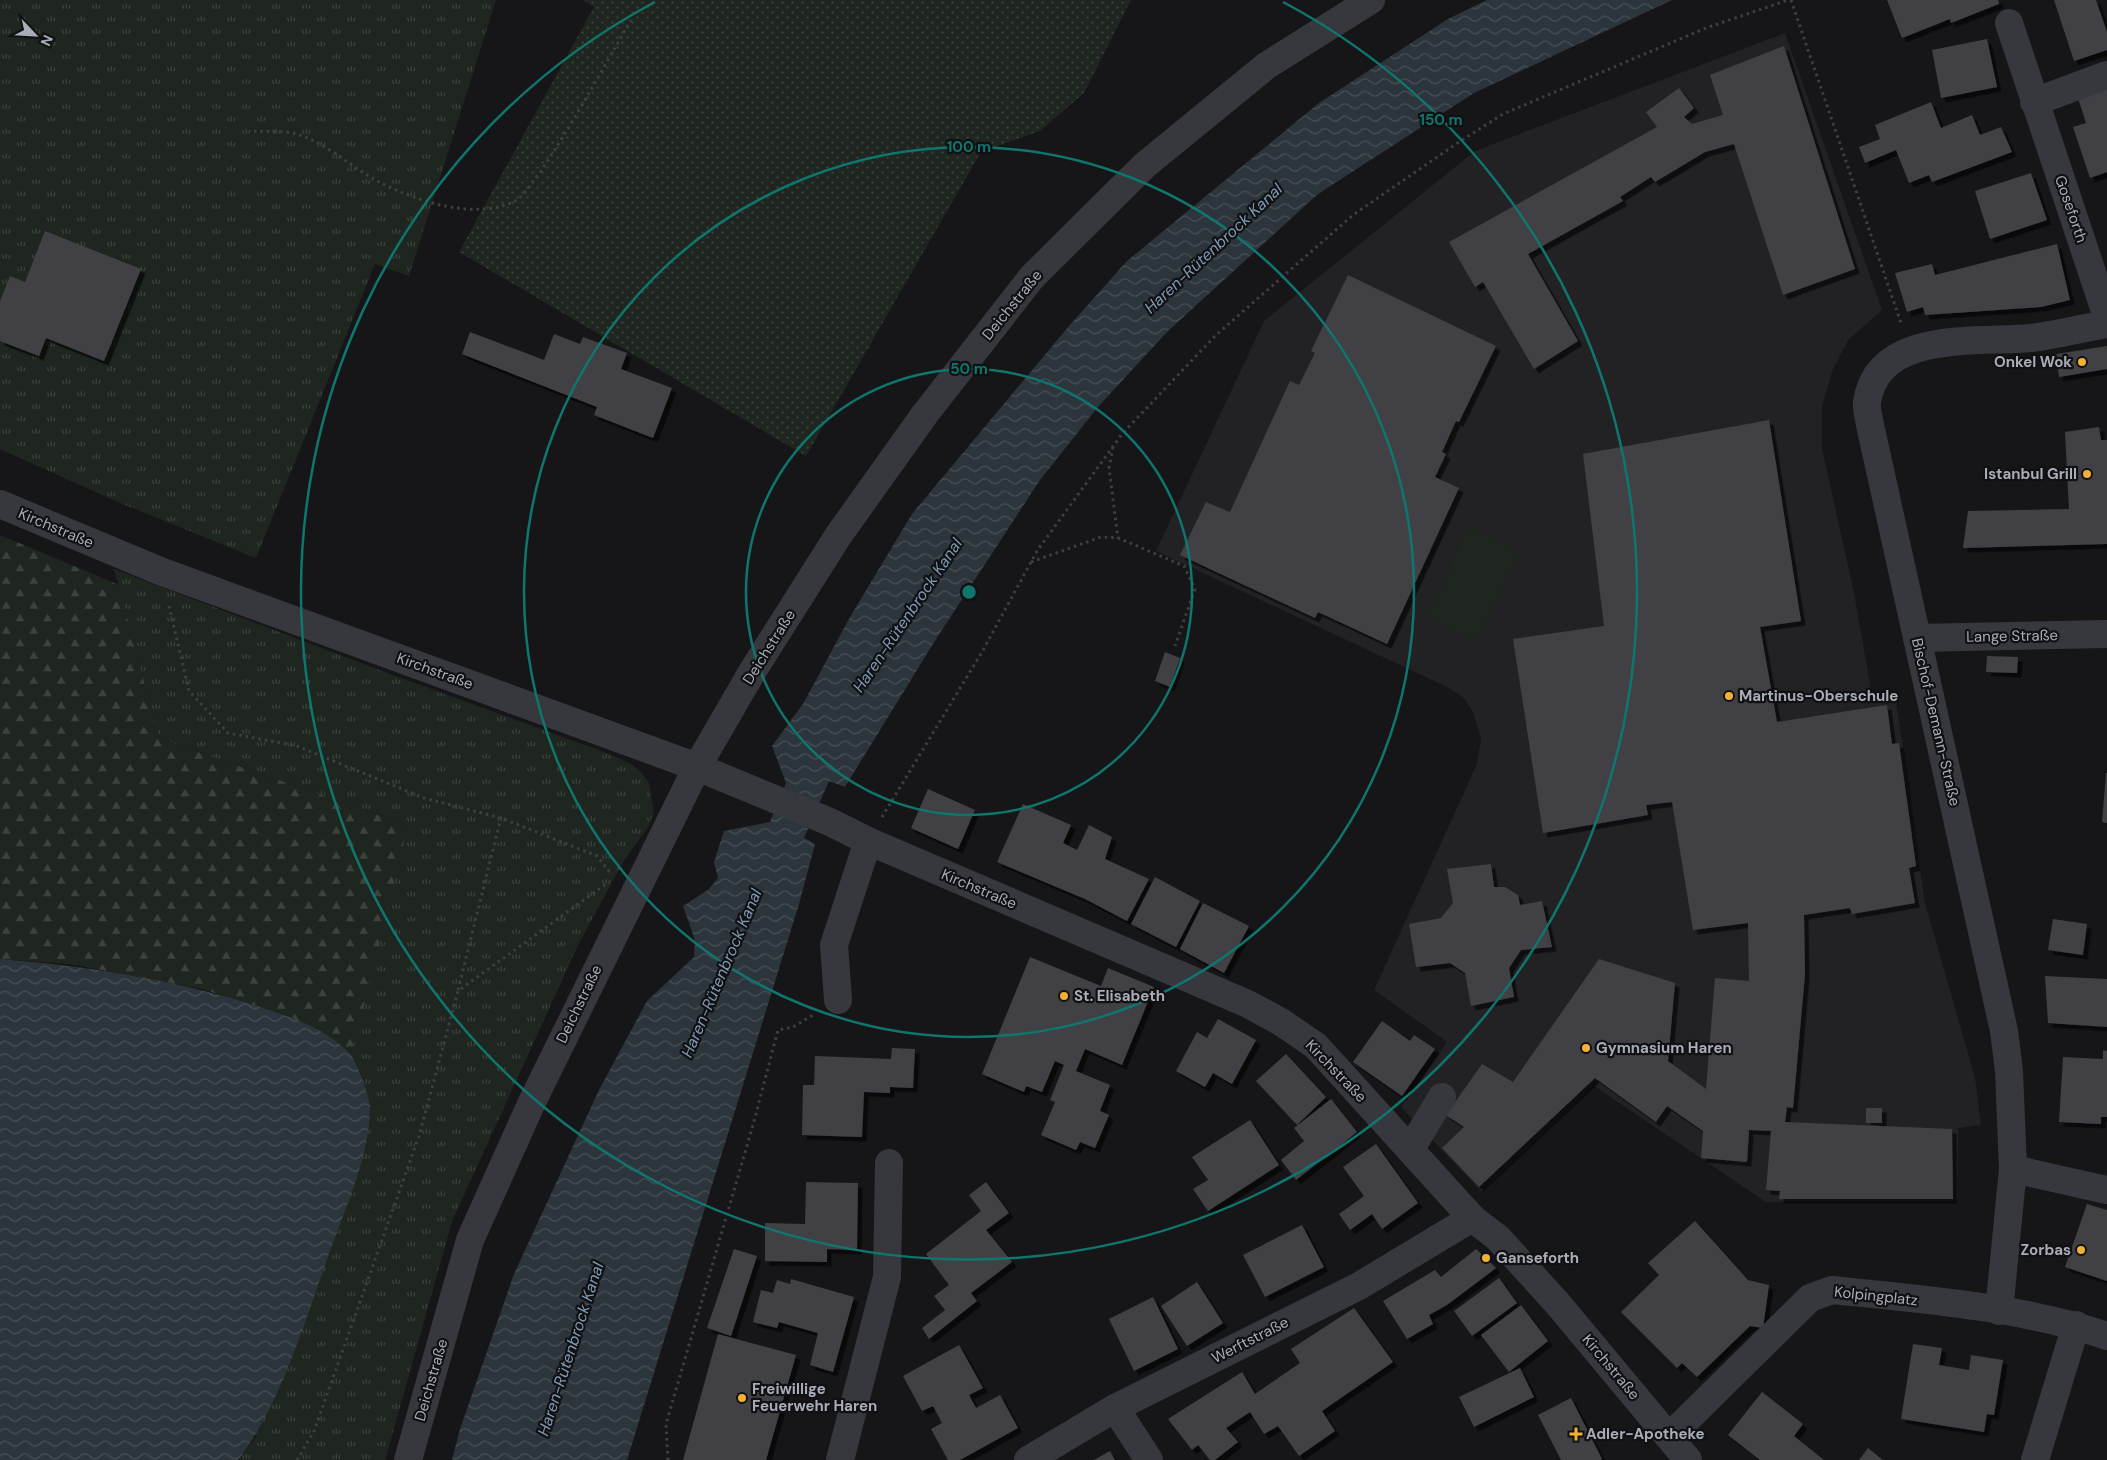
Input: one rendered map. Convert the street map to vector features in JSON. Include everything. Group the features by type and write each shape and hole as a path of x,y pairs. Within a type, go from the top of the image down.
{"street":[{"name":"Deichstraße","path":"408,1460 470,1240 537,1093 697,767 752,672 838,536 926,414 1032,278 1153,159 1266,66 1371,0"},
{"name":"Goseforth","path":"2009,23 2107,317"},
{"path":"2034,102 2107,76"},
{"name":"Bischof-Demann-Straße","path":"1999,1311 2013,1169 2009,1071 2004,1031 1870,424 1867,402 1876,378 1891,362 1910,349 1950,342 2033,338 2107,324"},
{"name":"Kirchstraße","path":"0,504 160,571 697,767 830,822 868,841 1248,1004 1281,1022 1316,1046 1472,1218 1498,1238 1670,1436 1688,1460"},
{"name":"Lange Straße","path":"1917,638 2107,634"},
{"path":"838,1000 834,945 868,841"},
{"path":"1410,1150 1442,1097"},
{"path":"840,1460 886,1277 889,1163"},
{"path":"2013,1169 2107,1190"},
{"name":"Werftstraße","path":"1028,1460 1115,1408 1359,1286 1472,1218"},
{"name":"Kolpingplatz","path":"1670,1436 1810,1298 1832,1290 1999,1311 2076,1325 2107,1336"},
{"path":"2035,1460 2076,1325"},
{"path":"1115,1408 1149,1460"}],"path":[{"path":"868,841 982,652 1030,563 1122,434 1216,335 1354,215 1459,142 1504,114 1706,28 1789,0 1910,349"},
{"path":"254,131 295,134 324,147 378,182 432,204 459,208 492,208 516,201 529,188 545,163 630,20"},
{"path":"1114,446 1109,468 1118,538"},
{"path":"1030,563 1101,537 1118,538 1184,566 1195,589 1175,646"},
{"path":"160,571 188,691 228,732 297,746 424,798 501,818 597,856 614,878 458,991"},
{"path":"297,1460 314,1431 419,1136 458,991 501,818"},
{"path":"668,1460 666,1424 753,1125 778,1030 793,1027 838,1000"}],"shaded area":[{"path":"1785,33 1882,310 1848,340 1833,369 1822,406 1822,448 1854,593 1873,701 1896,700 1925,903 1975,1078 1981,1125 1958,1128 1958,1202 1766,1202 1594,1086 1482,1192 1401,1107 1447,1042 1374,990 1477,764 1481,738 1473,712 1464,698 1447,687 1156,551 1264,321 1475,151"}],"green space":[{"path":"0,0 496,0 409,276 375,264 256,558 120,503 0,449"},
{"path":"583,0 1131,0 1084,93 1040,131 981,152 806,456 459,252 594,7"},
{"path":"1469,526 1521,551 1477,641 1426,617"},
{"path":"0,535 119,585 159,738 605,894 578,945 452,1221 385,1460 238,1460 256,1437 287,1016 202,989 70,964 0,959"},
{"path":"114,569 374,668 604,752 631,764 640,771 649,783 654,812 648,827 623,862 578,945 452,1221 385,1460 238,1460 256,1437 370,1105 352,1055 408,825 159,738"}],"water":[{"name":"Haren-Rütenbrock Kanal","path":"1487,0 1672,0 1474,93 1318,194 1168,331 1097,408 1040,480 936,639 845,787 829,781 804,838 815,844 799,904 627,1460 452,1460 460,1429 514,1274 599,1090 647,1001 694,957 695,940 683,906 708,890 718,878 714,862 724,831 770,822 786,783 772,746 803,704 850,617 912,514 1069,326 1127,261 1319,103 1448,19"},
{"path":"0,959 64,965 128,975 191,988 254,1005 305,1024 329,1036 353,1057 356,1063 370,1107 366,1144 356,1182 291,1361 267,1414 238,1460 0,1460"}],"building":[{"path":"1887,0 1998,0 1999,4 1951,23 1950,19 1902,38"},
{"path":"2054,0 2096,0 2107,32 2107,50 2074,61"},
{"path":"1987,39 1997,87 1941,98 1932,50"},
{"path":"1784,46 1855,269 1783,295 1734,144 1705,152 1655,182 1651,177 1620,197 1623,201 1528,254 1578,341 1534,369 1483,282 1475,287 1449,242 1657,127 1646,112 1679,88 1694,108 1684,117 1692,124 1723,115 1710,75"},
{"path":"2107,88 2107,172 2090,178 2073,127 2086,123 2078,98"},
{"path":"1931,102 1941,128 1972,115 1980,135 2001,127 2012,152 1932,182 1929,175 1909,183 1896,150 1865,163 1859,147 1880,139 1875,125"},
{"path":"2031,173 2047,220 1990,239 1975,191"},
{"path":"45,231 141,269 104,361 46,338 39,356 0,341 0,301 10,276 25,282"},
{"path":"2057,244 2070,300 2041,307 1925,315 1923,307 1907,312 1895,273 1932,264 1935,275"},
{"path":"1348,275 1496,346 1459,422 1456,421 1442,452 1446,454 1435,477 1459,488 1387,644 1318,612 1315,618 1180,555 1206,502 1230,512 1290,381 1299,385 1315,353 1311,351"},
{"path":"470,332 544,360 554,334 580,344 583,337 627,353 621,369 672,388 653,438 594,415 597,407 462,354"},
{"name":"Onkel Wok","path":"2107,346 2107,369 2059,377 2056,354"},
{"path":"1769,420 1801,621 1760,627 1777,722 1887,705 1892,744 1899,743 1916,866 1909,868 1915,903 1852,914 1850,908 1804,915 1805,974 1793,1108 1787,1107 1785,1122 1952,1129 1953,1199 1779,1199 1780,1191 1766,1190 1771,1131 1749,1130 1747,1162 1701,1158 1703,1131 1667,1106 1656,1122 1595,1078 1479,1187 1442,1148 1464,1127 1446,1115 1482,1064 1513,1082 1599,959 1675,983 1668,1061 1706,1089 1715,978 1749,981 1748,923 1693,930 1672,802 1646,805 1648,815 1543,833 1513,639 1604,626 1583,454"},
{"path":"2099,427 2101,440 2107,440 2107,544 1963,548 1968,511 2069,509 2065,432"},
{"path":"1165,652 1180,658 1170,687 1155,681"},
{"path":"1987,656 2018,657 2017,673 1986,672"},
{"path":"2107,773 2107,823 2102,822"},
{"path":"928,789 975,810 958,849 911,828"},
{"path":"1023,804 1071,825 1063,843 1077,850 1089,825 1112,837 1105,859 1149,879 1127,921 1085,899 997,862"},
{"path":"1491,864 1494,887 1505,887 1518,895 1520,905 1542,901 1552,947 1521,950 1509,968 1514,997 1471,1006 1465,973 1450,963 1416,967 1409,924 1441,918 1453,903 1447,869"},
{"path":"1155,877 1200,901 1176,947 1131,924"},
{"path":"1203,903 1249,926 1224,973 1180,949"},
{"path":"2053,919 2087,924 2083,955 2048,950"},
{"path":"1030,957 1101,986 1108,968 1154,987 1122,1065 1085,1049 1076,1071 1110,1085 1100,1111 1109,1115 1095,1148 1080,1142 1076,1150 1041,1135 1055,1102 1050,1100 1064,1065 1055,1061 1042,1092 1026,1086 1024,1092 982,1074"},
{"path":"2045,976 2107,979 2107,1027 2048,1023"},
{"path":"1218,1019 1256,1040 1232,1084 1213,1073 1205,1087 1176,1071 1197,1032 1207,1038"},
{"path":"1382,1021 1410,1041 1414,1035 1435,1049 1402,1096 1353,1062"},
{"path":"892,1048 915,1049 913,1088 890,1087 890,1093 864,1092 862,1137 802,1135 803,1085 814,1085 815,1056 891,1059"},
{"path":"2103,1050 2107,1051 2107,1117 2101,1117 2101,1124 2059,1122 2063,1057 2103,1059"},
{"path":"1286,1054 1326,1097 1297,1125 1256,1081"},
{"path":"1331,1099 1357,1132 1296,1180 1281,1160 1304,1141 1294,1128"},
{"path":"1866,1108 1882,1108 1882,1123 1866,1123"},
{"path":"1250,1120 1279,1165 1208,1211 1193,1189 1208,1180 1192,1157"},
{"path":"1376,1144 1418,1203 1382,1229 1372,1214 1350,1230 1339,1214 1364,1196 1343,1167"},
{"path":"806,1182 858,1183 857,1250 827,1249 827,1262 765,1261 765,1223 805,1224"},
{"path":"986,1182 1009,1213 986,1230 1012,1262 971,1293 977,1301 929,1339 922,1328 945,1310 934,1296 949,1285 926,1254 981,1211 969,1195"},
{"path":"2087,1204 2107,1210 2107,1281 2065,1267"},
{"path":"1695,1221 1748,1280 1769,1285 1763,1328 1750,1326 1697,1377 1682,1363 1677,1368 1621,1312 1659,1275 1648,1263"},
{"path":"1302,1225 1324,1267 1265,1297 1243,1255"},
{"path":"734,1249 757,1256 731,1336 707,1328"},
{"path":"1476,1249 1496,1268 1447,1305 1429,1315 1433,1324 1407,1339 1383,1301 1435,1270 1441,1277"},
{"path":"1499,1278 1517,1303 1472,1336 1454,1311"},
{"path":"791,1279 854,1297 833,1372 810,1365 818,1333 779,1322 777,1328 753,1322 761,1290 773,1293 777,1280 790,1284"},
{"path":"1197,1282 1223,1323 1187,1346 1161,1306"},
{"path":"1153,1297 1178,1349 1134,1371 1109,1319"},
{"path":"1521,1305 1548,1341 1509,1372 1481,1335"},
{"path":"1354,1308 1393,1362 1322,1411 1335,1431 1299,1456 1278,1426 1264,1434 1250,1412 1226,1428 1238,1442 1215,1460 1210,1460 1198,1445 1192,1450 1168,1419 1242,1372 1255,1394 1300,1363 1291,1349"},
{"name":"Freiwillige Feuerwehr Haren","path":"718,1334 796,1355 766,1460 683,1460"},
{"path":"1913,1344 1942,1348 1939,1365 1969,1370 1971,1355 2003,1360 1994,1415 1987,1414 1984,1432 1901,1419"},
{"path":"959,1345 983,1388 969,1395 976,1408 1000,1395 1018,1428 960,1460 948,1460 931,1429 942,1423 933,1406 922,1411 903,1376"},
{"path":"1520,1368 1534,1397 1474,1427 1459,1397"},
{"path":"1762,1392 1803,1424 1794,1436 1824,1460 1760,1460 1728,1435"},
{"path":"1571,1398 1602,1459 1600,1460 1561,1460 1538,1415"},
{"path":"1868,1448 1883,1460 1859,1460"},
{"path":"1110,1451 1115,1460 1094,1460"}],"place":[{"name":"Onkel Wok","path":"2082,362"},
{"name":"Istanbul Grill","path":"2087,474"},
{"name":"Martinus-Oberschule","path":"1729,696"},
{"name":"St. Elisabeth","path":"1064,996"},
{"name":"Gymnasium Haren","path":"1586,1048"},
{"name":"Zorbas","path":"2081,1250"},
{"name":"Ganseforth","path":"1486,1258"},
{"name":"Freiwillige Feuerwehr Haren","path":"742,1398"},
{"name":"Adler-Apotheke","path":"1576,1434"}]}
